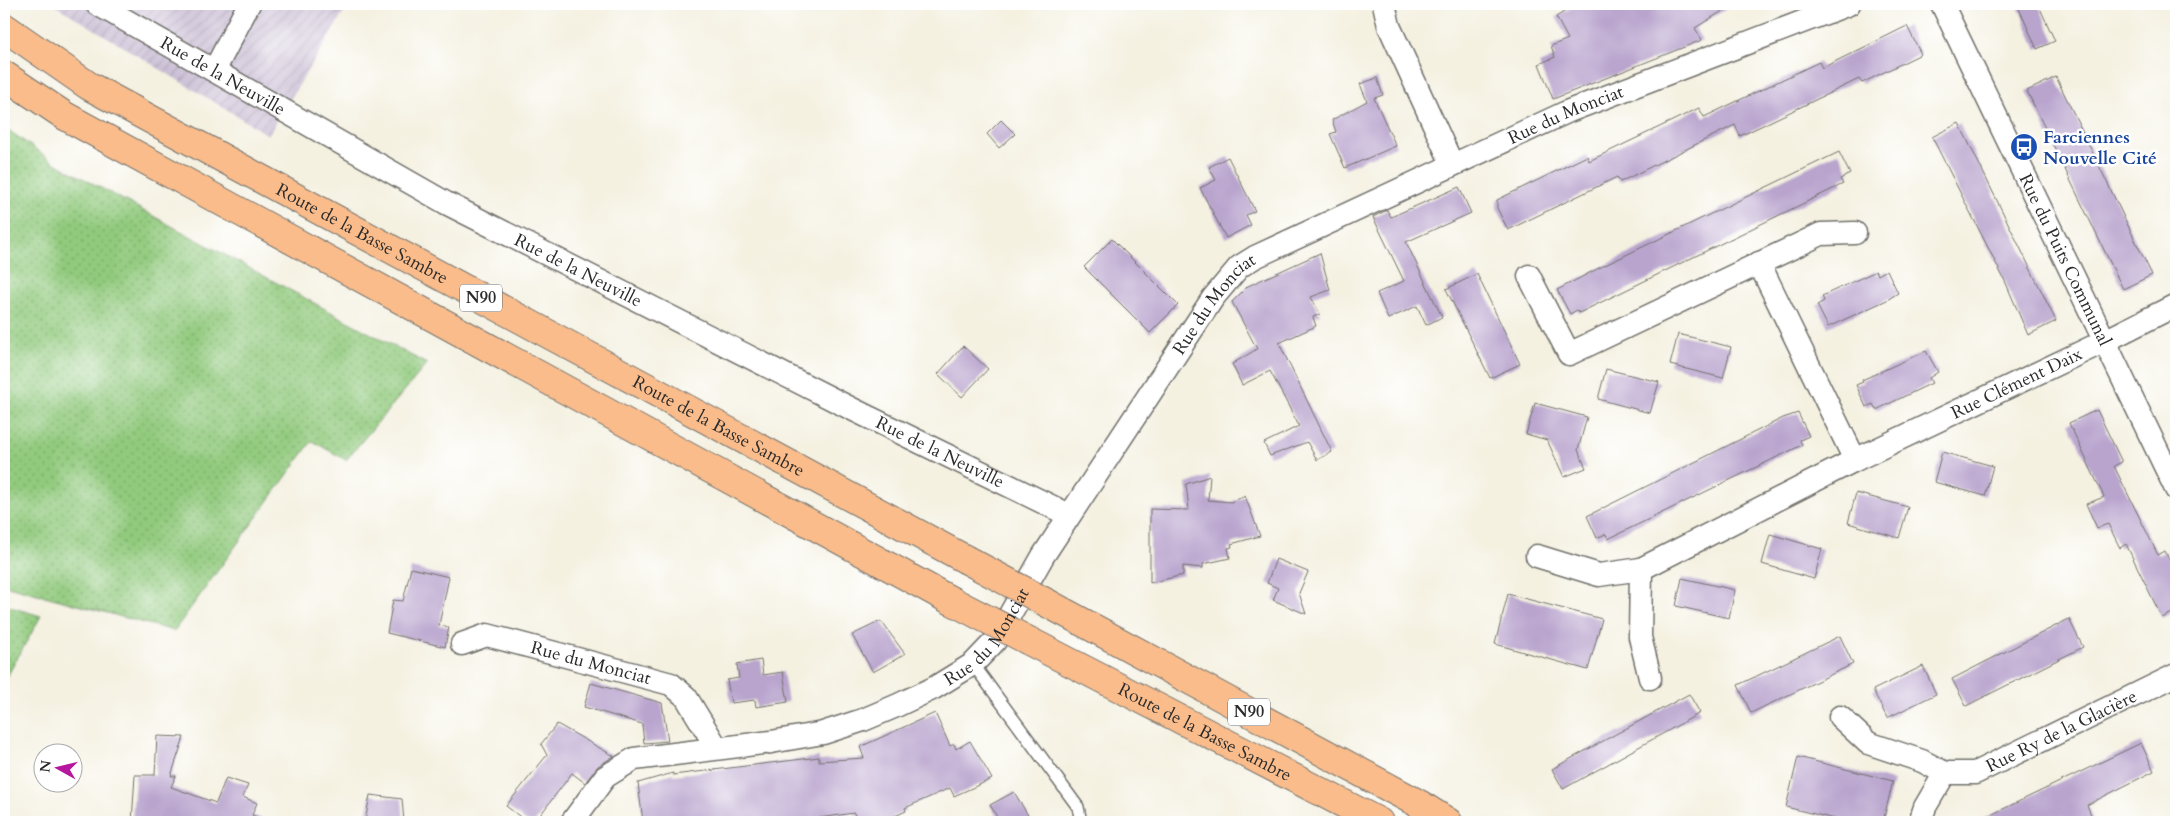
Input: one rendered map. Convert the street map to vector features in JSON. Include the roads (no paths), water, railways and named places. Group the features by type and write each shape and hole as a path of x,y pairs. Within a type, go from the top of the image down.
{"highway":[{"name":"Route de la Basse Sambre","path":"4,27 89,86 1421,805 1448,822"},
{"name":"Route de la Basse Sambre","path":"4,76 74,120 950,600 1379,822"}],"street":[{"name":"Rue de la Neuville","path":"97,4 215,69 446,203 850,408 1069,515"},
{"path":"215,69 249,4"},
{"path":"1384,4 1389,26 1452,164"},
{"name":"Rue du Monciat","path":"572,822 605,777 634,759 771,742 823,733 863,720 934,688 973,664 995,641 1069,515 1213,298 1239,267 1275,247 1569,111 1849,4"},
{"name":"Rue du Puits Communal","path":"1942,4 2176,489"},
{"path":"1528,276 1569,354 1821,234 1855,233"},
{"path":"1759,263 1856,460"},
{"name":"Rue Clément Daix","path":"1537,556 1599,575 1641,569 1856,460 2176,305"},
{"path":"1641,569 1640,636 1650,678"},
{"name":"Rue du Monciat","path":"462,644 487,635 672,684 686,697 717,748"},
{"name":"Rue Ry de la Glacière","path":"1840,717 1868,743 1922,761 1944,773 1974,773 2176,675"},
{"path":"1920,822 1925,807 1944,773"}],"lane":[{"path":"973,664 1078,808 1081,822"}],"place":[{"name":"Farciennes Nouvelle Cité","path":"2024,147"}]}
